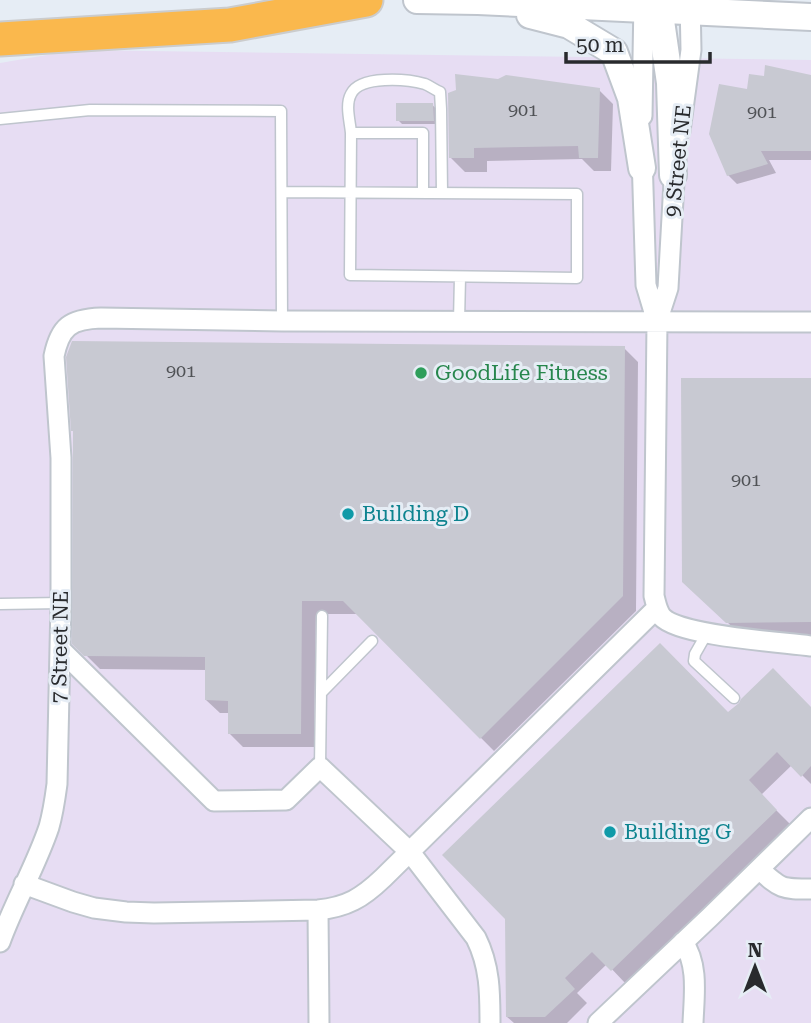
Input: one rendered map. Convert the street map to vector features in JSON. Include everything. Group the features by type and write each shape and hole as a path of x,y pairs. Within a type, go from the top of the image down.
{"highway":[{"path":"0,39 230,25 366,0"}],"street":[{"path":"417,0 666,4 811,17"},
{"path":"478,1 569,25 614,52 631,97 642,168"},
{"path":"666,4 673,175"},
{"name":"9 Street NE","path":"657,608 654,596 657,321 646,285 642,168 666,4"},
{"name":"9 Street NE","path":"657,321 668,288 673,175"},
{"name":"7 Street NE","path":"0,942 49,828 57,784 61,458 54,371 57,342 63,330 71,323 87,318 282,321"},
{"path":"282,321 811,322"},
{"path":"24,884 83,905 126,912 318,910 351,903 368,892 410,852 657,608 662,618 674,624 707,633 811,646"},
{"path":"60,649 214,801 286,800 320,767 410,852 476,938 483,952 490,984 490,1023"},
{"path":"598,1023 811,818"},
{"path":"760,869 778,886 811,889"},
{"path":"318,910 319,1023"},
{"path":"683,942 690,951 693,964 693,1023"}],"lane":[{"path":"282,192 352,192 423,193 577,194 577,278 350,275 352,192 349,97 355,89 365,83 398,80 425,84 440,92 442,193"},
{"path":"0,119 90,110 281,111 282,321"},
{"path":"351,133 424,133 423,193"},
{"path":"459,321 460,277"},
{"path":"0,604 61,603"},
{"path":"320,767 322,616"},
{"path":"707,633 694,661 734,698"},
{"path":"321,693 372,641"}],"shaded area":[{"path":"76,50 811,60 811,1023 0,1023 0,63"}],"building":[{"path":"765,65 811,75 811,151 761,151 768,164 727,176 709,134 719,84 747,89 749,74 764,76"},
{"path":"455,74 498,79 506,75 600,88 598,158 579,158 578,146 474,148 474,158 449,158 448,93 456,90"},
{"path":"396,103 433,103 434,121 396,121"},
{"name":"Building D","path":"72,341 625,346 623,596 480,739 343,601 302,601 301,734 228,734 228,701 205,700 205,657 84,656 72,644 73,431 66,357"},
{"path":"681,378 811,378 811,622 726,623 682,582"},
{"name":"Building G","path":"660,643 728,712 773,668 811,707 811,766 801,777 777,752 749,780 777,810 611,971 592,952 565,978 575,989 545,1017 506,1017 505,919 442,855"}],"place":[{"name":"GoodLife Fitness","path":"421,373"},
{"name":"Building D","path":"348,514"},
{"name":"Building G","path":"610,832"}]}
